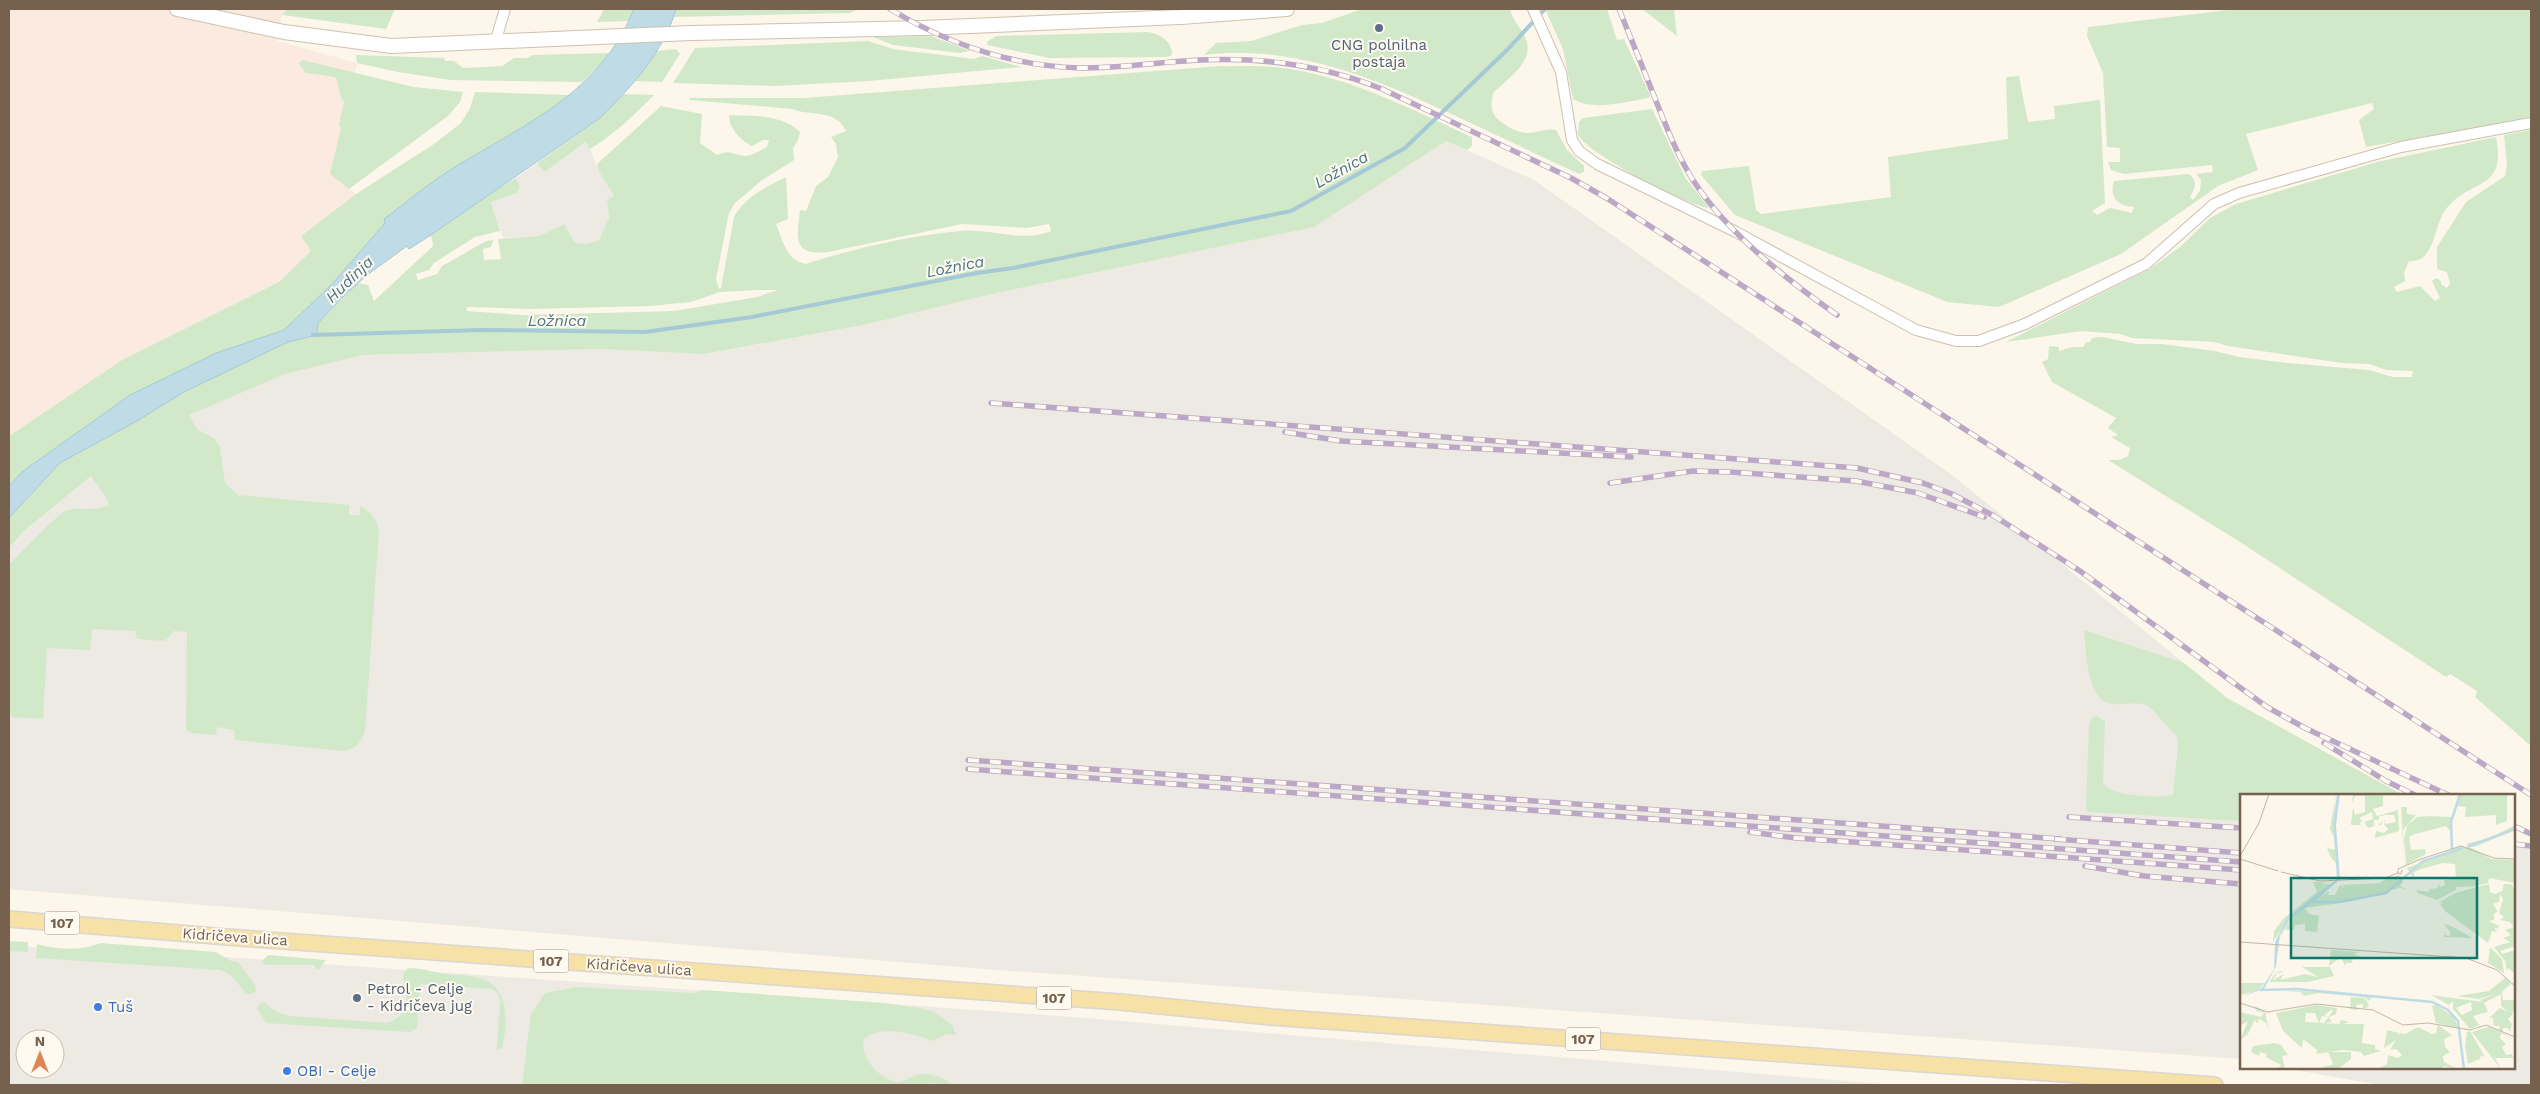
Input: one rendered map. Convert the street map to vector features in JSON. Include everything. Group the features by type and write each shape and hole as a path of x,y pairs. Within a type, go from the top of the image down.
{"main road":[{"name":"Kidričeva ulica","path":"9,918 227,937 1120,1002 1291,1019 2215,1085"}],"street":[{"path":"177,9 284,32 391,46 684,34 922,28 1181,13 1213,15 1287,9"},
{"path":"495,43 505,9"},
{"path":"1533,9 1551,45 1561,72 1572,140 1578,151 1597,164 1736,232 1916,330 1956,341 1979,341 2025,324 2146,264 2214,204 2239,193 2400,147 2531,123"}],"shaded area":[{"path":"9,9 287,9 282,15 277,41 357,63 331,174 356,194 301,236 311,251 279,282 122,360 9,436"},
{"path":"1446,141 1534,180 1952,475 2227,698 2401,794 2240,794 2240,1059 984,969 9,889 9,548 24,531 91,476 189,414 285,374 364,355 599,349 705,354 863,325 1001,292 1313,227"},
{"path":"587,142 599,172 614,196 607,200 609,218 599,240 587,244 575,243 563,224 539,236 503,238 491,202 517,193 520,187 516,178 537,163 544,171"},
{"path":"2515,842 2531,849 2531,1085 2380,1085 2291,1069 2515,1069"},
{"path":"9,946 196,955 1074,1017 1894,1085 9,1085"}],"green space":[{"path":"287,9 395,9 386,29 282,15"},
{"path":"604,9 634,9 629,21 597,22"},
{"path":"676,9 858,9 850,13 674,17"},
{"path":"1362,9 1510,9 1527,42 1527,51 1525,59 1520,66 1493,93 1493,114 1506,125 1520,132 1556,130 1567,150 1584,166 1584,172 1579,174 1400,91 1337,68 1305,60 1272,55 1239,53 1204,55 1216,43 1251,41 1302,25 1322,23"},
{"path":"1549,9 1607,9 1617,40 1624,39 1650,95 1649,98 1600,105 1581,103 1573,99 1563,49 1546,11"},
{"path":"1642,9 1674,9 1677,36"},
{"path":"2236,9 2531,9 2531,118 2366,147 2359,120 2374,109 2372,103 2246,134 2258,170 2218,186 2121,254 1999,307 1947,302 1735,215 1701,175 1702,171 1749,166 1756,210 1761,214 1891,197 1888,157 2008,139 2006,77 2019,76 2028,122 2055,119 2054,106 2100,100 2105,203 2092,211 2097,215 2110,208 2132,213 2134,207 2123,205 2116,200 2113,192 2114,181 2189,174 2195,182 2190,197 2193,200 2200,191 2201,180 2196,174 2213,172 2212,165 2124,174 2111,170 2108,162 2120,162 2120,148 2107,147 2103,73 2087,36 2088,27"},
{"path":"1148,32 1157,34 1165,39 1170,46 1172,55 1167,57 1049,58 987,45 987,42 996,36"},
{"path":"931,36 970,51 960,53 893,45 873,37"},
{"path":"868,41 893,49 974,59 982,56 1022,67 869,81 775,86 673,83 695,48"},
{"path":"676,49 680,54 662,82 633,81 656,51"},
{"path":"609,53 602,64 582,82 450,80 357,63 356,55 444,58 445,61 454,61 463,68 502,66 514,58 527,58 532,55"},
{"path":"302,60 414,87 463,92 460,102 448,116 349,189 330,174 341,128 339,125 344,102 340,95 337,80 335,77 306,73 299,64"},
{"path":"1220,66 1267,66 1326,77 1376,94 1472,137 1472,146 1467,150 1446,141 1314,227 1001,292 863,325 704,354 599,349 364,355 285,374 189,415 198,430 214,438 220,447 225,483 238,495 349,505 349,515 360,515 360,506 367,510 374,518 379,530 365,731 360,742 355,747 344,751 235,740 234,730 217,727 216,735 192,733 186,730 187,632 174,631 165,641 137,639 135,631 92,629 90,650 47,648 43,719 12,717 9,711 10,564 62,513 67,510 94,509 109,504 91,476 24,531 9,548 9,518 60,463 137,421 184,392 288,342 316,335 318,323 358,283 368,285 374,301 433,246 431,235 480,199 516,178 520,187 517,193 491,202 500,231 475,237 434,263 429,270 416,274 418,280 437,274 442,266 486,241 493,240 491,247 483,249 484,260 501,259 498,239 539,236 564,224 575,243 587,244 599,240 609,218 607,200 614,196 599,172 597,164 661,106 702,114 700,143 717,155 729,152 747,156 767,147 769,140 763,140 752,146 743,140 733,129 729,115 775,119 792,126 800,132 793,148 794,160 761,181 735,203 729,213 716,279 719,289 721,288 734,217 750,198 786,177 788,219 776,224 786,249 799,262 806,264 882,243 941,233 983,231 1029,236 1051,231 1049,224 1027,228 962,224 828,252 808,251 799,243 800,210 806,211 816,186 828,177 838,157 836,144 831,137 846,131 841,124 836,119 822,114 792,109 690,100 689,98 804,98","holes":["778,290 757,297 674,311 524,315 466,311 468,307 530,309 650,306 691,302 720,292"]},
{"path":"475,92 570,95 544,115 453,168 384,219 385,223 332,284 284,330 216,353 130,395 23,471 9,486 9,436 122,360 279,282 311,251 301,236 356,194 434,144 461,123 470,108"},
{"path":"624,94 654,95 608,137 590,149 586,142 544,172 537,163 600,118"},
{"path":"1652,109 1686,179 1709,208 1680,198 1639,178 1600,155 1578,135 1579,122 1583,118"},
{"path":"2531,130 2531,746 2475,697 2477,691 2450,674 2446,677 2240,542 2108,460 2120,460 2128,456 2130,448 2111,437 2118,435 2108,428 2116,418 2052,382 2042,362 2048,359 2049,346 2059,347 2059,351 2072,347 2083,347 2092,338 2102,337 2137,344 2162,344 2215,351 2239,357 2369,370 2393,377 2412,377 2413,371 2386,370 2369,364 2342,363 2228,346 2214,342 2132,338 2121,334 2081,331 2006,342 2150,269 2181,246 2210,218 2236,204 2377,162 2496,137 2498,155 2496,168 2491,176 2464,193 2444,212 2432,243 2424,257 2409,261 2404,273 2405,281 2394,287 2397,292 2420,286 2435,301 2440,298 2432,281 2436,278 2447,288 2450,283 2447,272 2437,269 2437,247 2466,202 2505,176 2507,164 2504,135"},
{"path":"2084,630 2184,663 2227,698 2401,794 2240,794 2240,821 2089,812 2086,808 2089,725 2091,719 2096,716 2105,721 2103,783 2108,788 2125,794 2147,796 2173,795 2178,746 2177,737 2150,707 2140,704 2113,704 2101,699 2095,692 2091,682"},
{"path":"9,942 28,942 28,952 9,951"},
{"path":"101,943 216,952 231,961 238,962 255,985 256,991 252,994 246,994 232,976 221,970 36,958 37,944 69,949"},
{"path":"268,955 326,960 319,969 315,969 315,965 266,965 261,962"},
{"path":"408,968 472,976 490,983 497,989 502,998 506,1017 502,1048 497,1050 500,1000 498,993 491,989 420,984 417,1028 410,1032 266,1023 257,1008 259,1004 264,1002 275,1011 289,1016 388,1023 402,1014 405,1009 406,998 403,975"},
{"path":"576,987 695,993 701,990 717,991 885,1003 932,1011 952,1025 956,1035 948,1034 932,1041 907,1033 879,1032 864,1039 863,1046 867,1060 877,1072 890,1080 900,1082 916,1075 926,1074 945,1080 953,1085 939,1085 937,1083 918,1085 522,1085 531,1014 545,993"}],"water":[{"name":"Hudinja","path":"634,9 676,9 664,39 655,54 634,82 600,118 431,235 409,249 407,246 367,275 318,323 317,335 288,342 184,392 137,421 60,463 9,518 9,486 23,471 130,395 216,353 284,330 332,284 385,223 384,219 455,167 559,103 581,84 602,63 620,38"}],"waterway":[{"name":"Ložnica","path":"313,335 482,330 645,332 752,317 977,273 1013,268 1291,211 1405,148 1508,49 1545,9"}],"railway":[{"path":"890,9 912,22 957,43 1005,58 1029,63 1080,68 1224,59 1293,64 1315,68 1382,89 1571,178 1608,199 2531,795"},
{"path":"1619,9 1664,121 1677,151 1693,180 1722,218 1759,254 1778,271 1837,315"},
{"path":"991,403 1857,468 1923,483 1952,494 1994,516 2080,571 2267,707 2305,728 2446,794"},
{"path":"1285,432 1341,441 1631,457"},
{"path":"1610,483 1693,471 1856,481 1918,493 1984,517"},
{"path":"2324,743 2386,781 2413,794"},
{"path":"968,760 2060,839"},
{"path":"968,769 2240,862"},
{"path":"2069,817 2240,828"},
{"path":"2515,826 2531,834"},
{"path":"1750,832 1796,838 2240,870"},
{"path":"2055,839 2240,853"},
{"path":"2515,844 2531,846"},
{"path":"2085,866 2144,876 2240,884"}],"place":[{"name":"CNG polnilna postaja","path":"1379,28"},
{"name":"Petrol - Celje - Kidričeva jug","path":"357,998"},
{"name":"Tuš","path":"98,1007"},
{"name":"OBI - Celje","path":"287,1071"}]}
